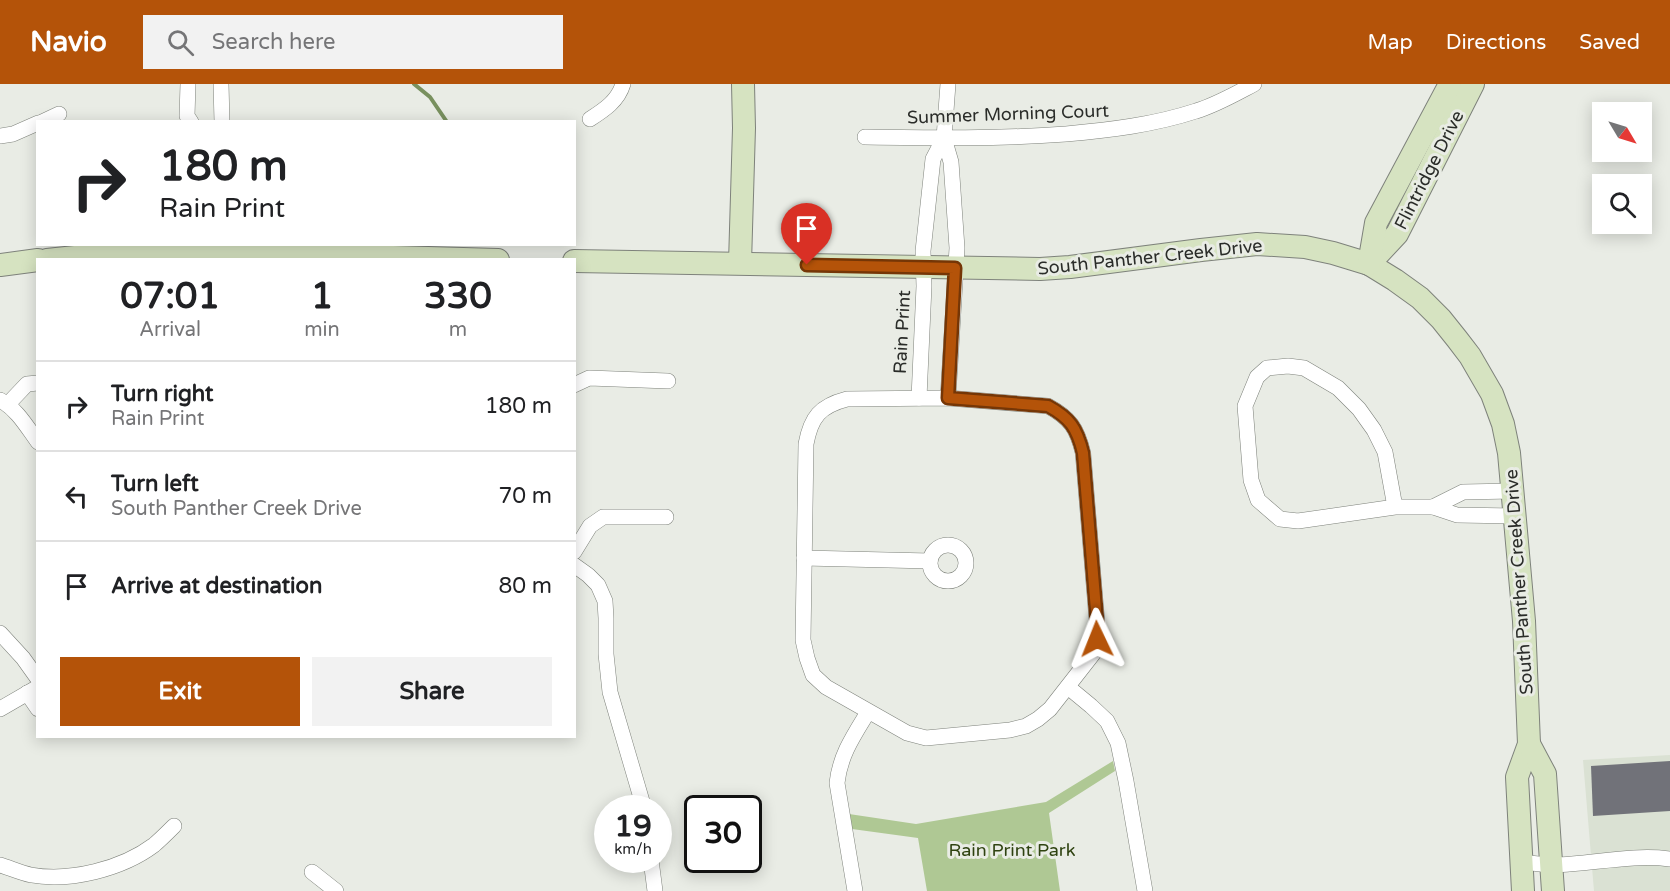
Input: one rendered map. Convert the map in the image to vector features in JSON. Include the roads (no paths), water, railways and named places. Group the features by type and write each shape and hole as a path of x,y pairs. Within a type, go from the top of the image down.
{"street":[{"path":"188,84 187,116 190,120"},
{"path":"220,84 222,120"},
{"path":"590,119 611,104 621,91 623,84"},
{"path":"740,263 743,84"},
{"path":"948,84 944,138 951,162 957,248 948,398"},
{"name":"Summer Morning Court","path":"864,137 1033,136 1112,130 1139,126 1197,111 1254,84"},
{"name":"Flintridge Drive","path":"1369,264 1376,224 1450,84"},
{"name":"Flintridge Drive","path":"1369,264 1397,234 1473,84"},
{"path":"46,120 59,114"},
{"path":"0,135 13,134 36,124"},
{"name":"Rain Print","path":"919,398 924,285 923,251 933,159 944,138"},
{"name":"South Panther Creek Drive","path":"576,261 1040,269 1257,244 1305,247 1333,253 1369,264 1395,280 1420,298 1441,319 1470,356 1492,394 1503,424 1509,453 1524,621 1529,744 1517,777 1523,891"},
{"path":"66,258 113,253 184,251 373,254 456,258"},
{"path":"0,265 36,260"},
{"path":"1395,507 1385,452 1374,430 1359,409 1338,388 1304,368 1288,366 1267,368 1257,377 1245,406 1251,480 1257,500 1280,519 1298,520 1395,507 1433,507 1457,516 1514,516"},
{"path":"576,384 589,378 668,381"},
{"path":"36,383 27,384 4,402 18,415 36,439"},
{"path":"948,398 1048,406 1061,413 1072,423 1083,453 1097,639 1093,654 1068,687 1050,709 1026,726 1010,730 926,738 907,733 826,687 813,675 803,640 806,444 809,428 818,414 831,403 847,399 948,398"},
{"path":"1433,507 1463,492 1512,491"},
{"path":"576,549 590,526 603,517 666,517"},
{"path":"804,558 930,561"},
{"path":"576,566 588,574 598,585 605,601 606,654 610,692 640,795"},
{"path":"0,633 36,676"},
{"path":"1068,687 1107,721 1118,742 1145,891"},
{"path":"0,709 32,690"},
{"path":"855,891 837,783 839,766 868,711"},
{"name":"South Panther Creek Drive","path":"1529,744 1545,774 1553,891"},
{"path":"0,865 31,875 65,876 101,871 129,860 154,845 174,826"},
{"path":"1522,862 1551,865 1630,859 1670,859"},
{"path":"312,872 336,891"},
{"path":"653,873 655,891"}],"waterway":[{"path":"414,84 430,97 446,120"}],"park label":[{"name":"Rain Print Park","path":"1012,850"}]}
